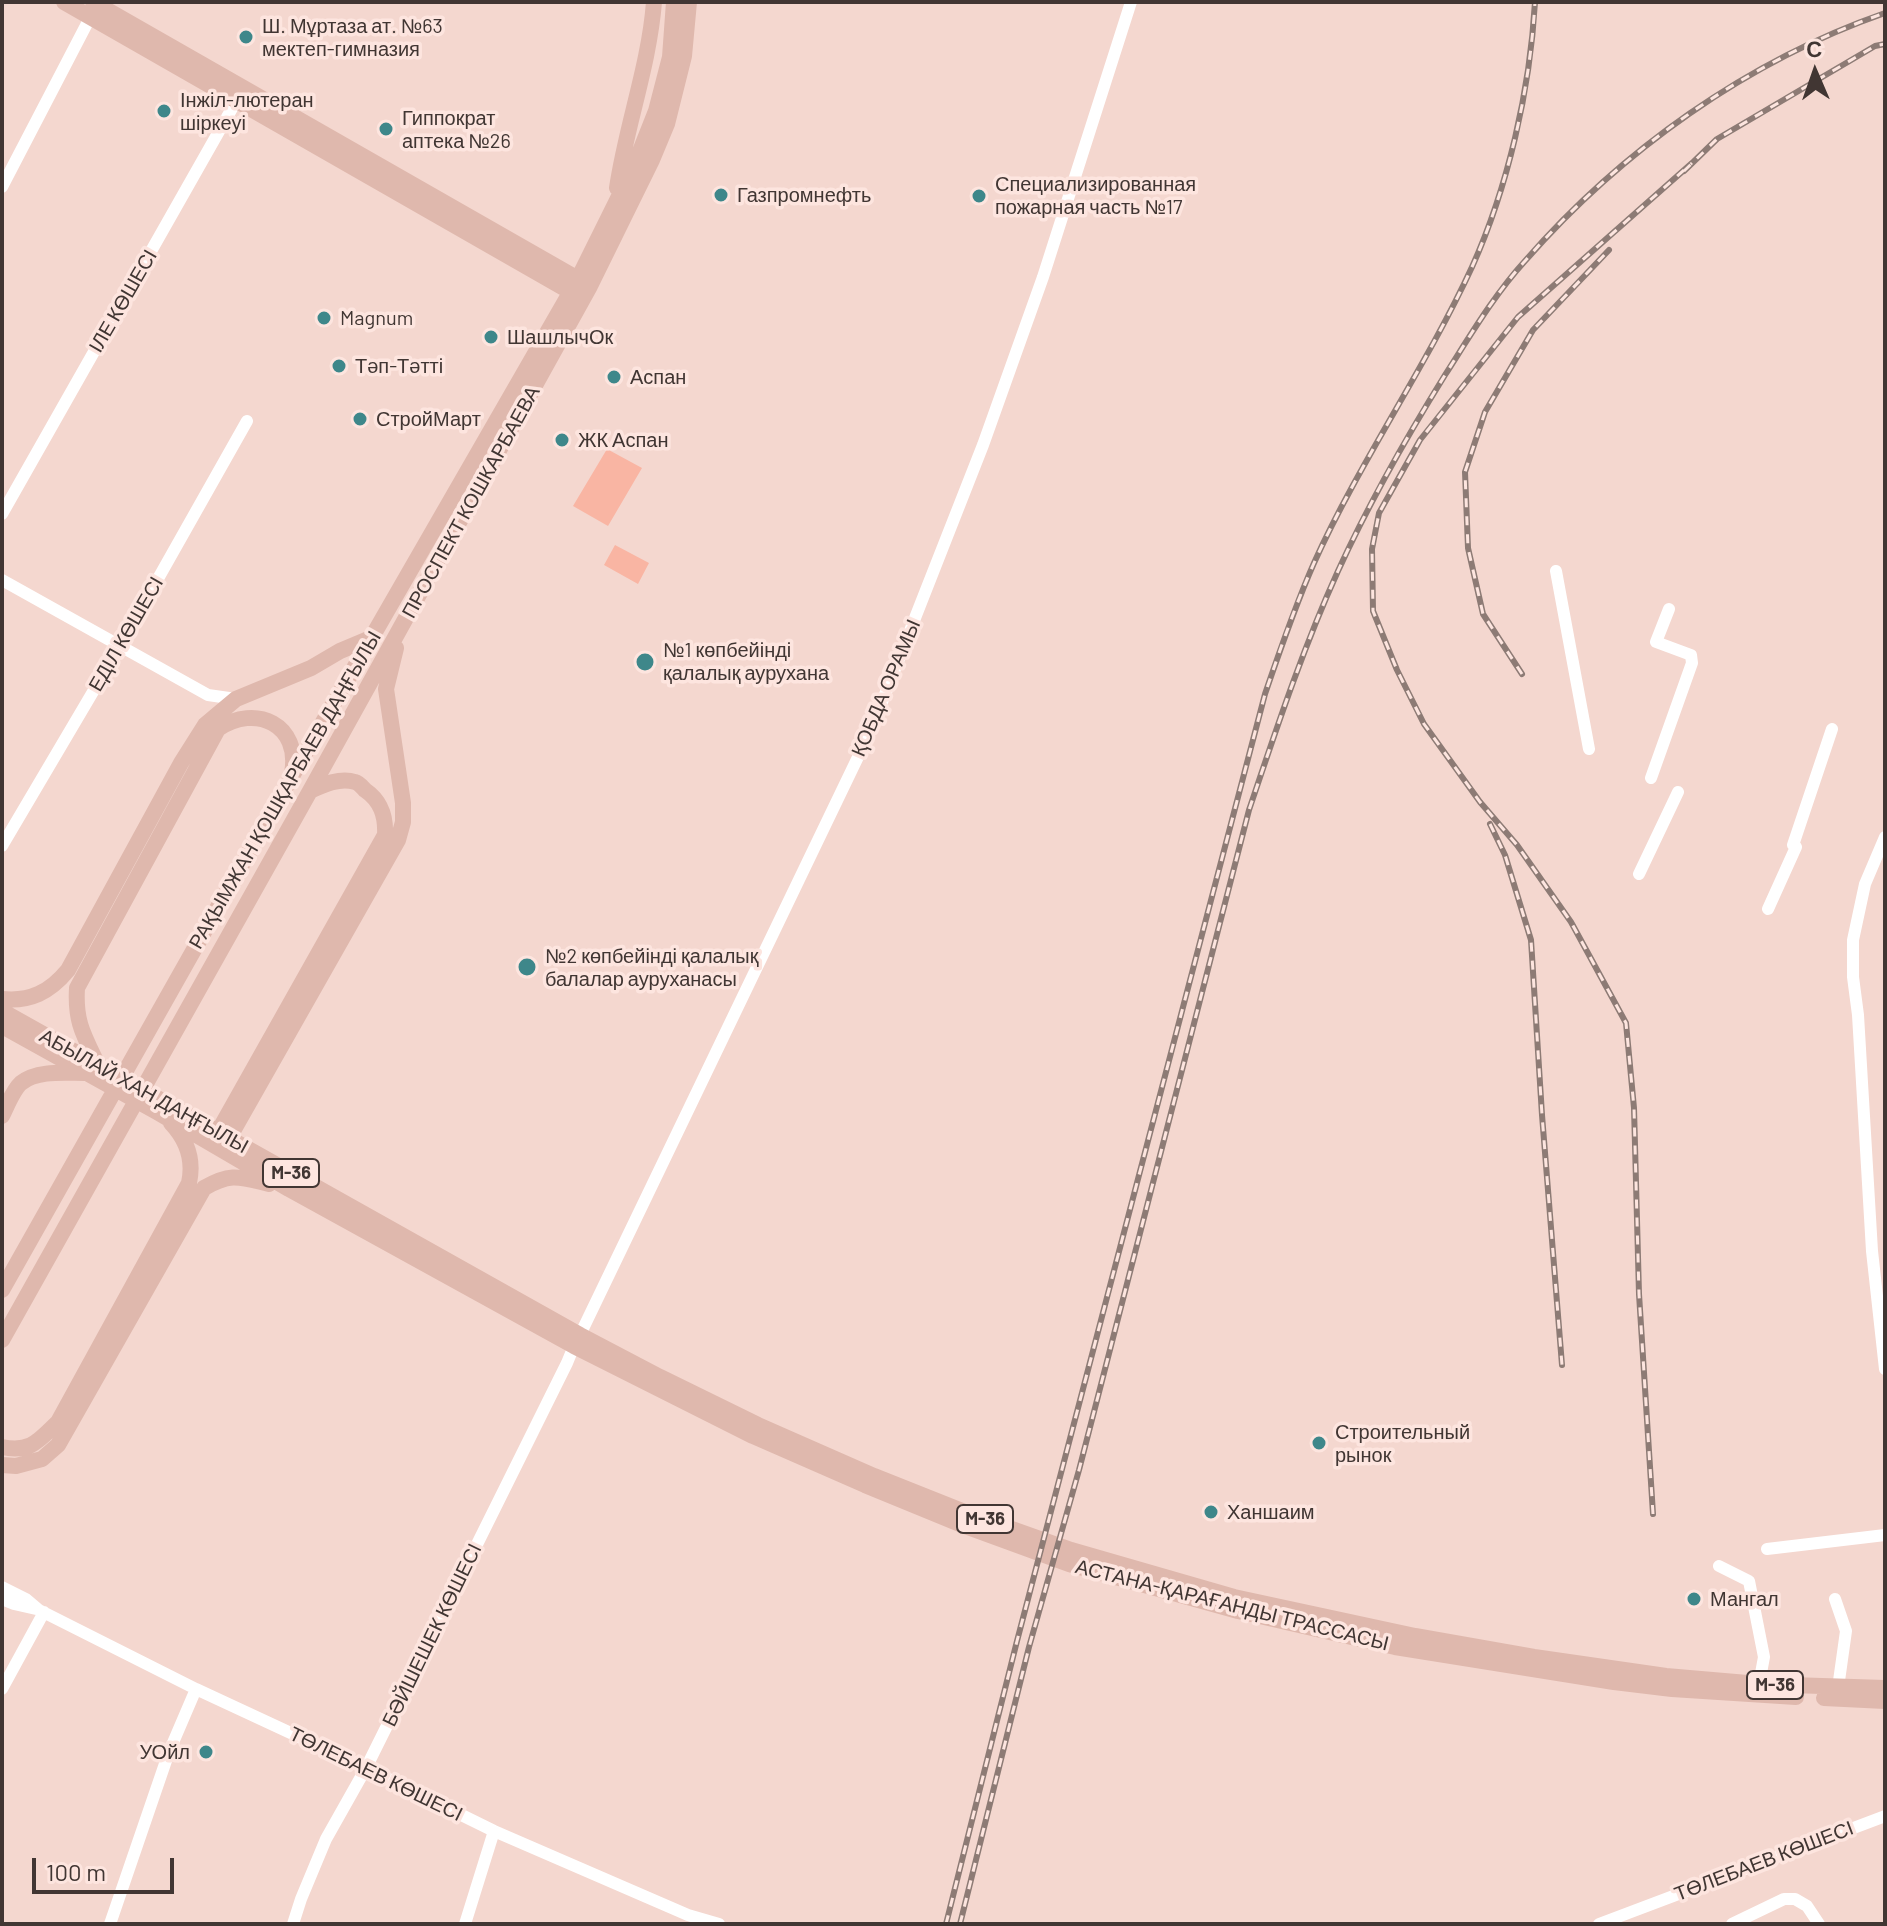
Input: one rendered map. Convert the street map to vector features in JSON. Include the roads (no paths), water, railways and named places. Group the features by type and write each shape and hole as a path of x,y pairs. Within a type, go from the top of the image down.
{"main road":[{"path":"64,2 95,6 240,94 580,289"},
{"path":"614,206 622,154 646,61 654,2"},
{"name":"РАҚЫМЖАН ҚОШҚАРБАЕВ ДАҢҒЫЛЫ","path":"580,289 656,111 670,57 674,2"},
{"name":"РАҚЫМЖАН ҚОШҚАРБАЕВ ДАҢҒЫЛЫ","path":"2,1290 371,638 580,289 652,160 667,124 684,56 689,2"},
{"name":"ПРОСПЕКТ КОШКАРБАЕВА","path":"335,748 580,289"},
{"path":"223,1135 245,1106 398,840 403,822 403,803 386,689 400,629"},
{"path":"2,999 31,998 44,993 68,970 181,763 205,725 236,699 311,668 371,638"},
{"path":"2,1116 19,1084 42,1074 92,1068 76,1011 77,988 218,729 243,717 257,717 271,722 290,742 294,756 288,783"},
{"name":"РАҚЫМЖАН ҚОШҚАРБАЕВ ДАҢҒЫЛЫ","path":"2,1340 335,748"},
{"path":"223,1135 385,835 386,820 381,806 374,796 354,782 335,782 310,791"},
{"name":"АБЫЛАЙ ХАН ДАҢҒЫЛЫ","path":"2,1011 157,1112 289,1189 577,1340"},
{"name":"АБЫЛАЙ ХАН ДАҢҒЫЛЫ","path":"2,1026 223,1135 577,1340"},
{"path":"2,1447 13,1450 34,1445 58,1422 189,1183 192,1167 184,1139 157,1112"},
{"path":"2,1465 16,1466 42,1459 58,1445 204,1188 221,1179 239,1177 289,1189"},
{"name":"АСТАНА-ҚАРАҒАНДЫ ТРАССАСЫ","path":"577,1340 874,1476 967,1513 1071,1550 1234,1597 1415,1636 1534,1657 1666,1676 1759,1684 1885,1701"},
{"name":"АСТАНА-ҚАРАҒАНДЫ ТРАССАСЫ","path":"577,1340 753,1436 921,1508 1069,1564 1210,1603 1395,1647 1614,1682 1757,1696 1885,1688"},
{"path":"1836,1693 1851,1708 1885,1712"}],"street":[{"name":"ҚОБДА ОРАМЫ","path":"577,1340 871,730 993,416 1043,277 1131,2"},
{"path":"2,187 95,6"},
{"name":"ІЛЕ КӨШЕСІ","path":"2,514 240,94"},
{"name":"ЕДІЛ КӨШЕСІ","path":"2,846 247,421"},
{"path":"1556,571 1589,749"},
{"path":"2,580 208,695 236,699"},
{"path":"1651,778 1692,663 1691,655 1656,642 1669,609"},
{"path":"1768,909 1794,846 1832,729"},
{"path":"1639,874 1678,792"},
{"path":"1885,837 1865,884 1853,940 1872,1251 1885,1369"},
{"name":"БӘЙШЕШЕК КӨШЕСІ","path":"293,1924 326,1839 366,1768 577,1340"},
{"path":"1767,1549 1885,1535"},
{"path":"1719,1566 1749,1581 1764,1657 1759,1684"},
{"name":"ТӨЛЕБАЕВ КӨШЕСІ","path":"2,1587 42,1611 196,1689 494,1831 688,1915 719,1924"},
{"name":"ТӨЛЕБАЕВ КӨШЕСІ","path":"2,1599 42,1611"},
{"path":"1835,1599 1846,1631 1836,1693"},
{"path":"2,1689 42,1611"},
{"path":"110,1924 169,1752 196,1689"},
{"name":"ТӨЛЕБАЕВ КӨШЕСІ","path":"1599,1924 1885,1816"},
{"path":"465,1924 494,1831"},
{"path":"1732,1924 1784,1899 1795,1899 1807,1906 1819,1924"},
{"path":"1637,1910 1640,1924"}],"railway":[{"path":"946,1924 1265,694 1300,595 1332,525 1454,305 1485,236 1515,138 1528,69 1535,2"},
{"path":"960,1924 1029,1647 1079,1470 1249,810 1302,659 1350,546 1402,447 1473,331 1514,274 1562,221 1602,183 1689,114 1784,57 1885,13"},
{"path":"1684,171 1717,139 1875,46 1885,44"},
{"path":"1653,1514 1639,1294 1634,1108 1626,1023 1571,922 1517,845 1480,802 1424,724 1373,611 1372,549 1379,513 1420,440 1518,317 1692,163"},
{"path":"1522,674 1483,614 1468,548 1465,472 1485,412 1533,330 1609,250"},
{"path":"1490,824 1505,855 1531,940 1562,1365"}],"place":[{"name":"Ш. Мұртаза ат. №63 мектеп-гимназия","path":"246,37"},
{"name":"Інжіл-лютеран шіркеуі","path":"164,111"},
{"name":"Гиппократ аптека №26","path":"386,129"},
{"name":"Газпромнефть","path":"721,195"},
{"name":"Специализированная пожарная часть №17","path":"979,196"},
{"name":"Magnum","path":"324,318"},
{"name":"ШашлычОк","path":"491,337"},
{"name":"Тәп-Тәтті","path":"339,366"},
{"name":"Аспан","path":"614,377"},
{"name":"СтройМарт","path":"360,419"},
{"name":"ЖК Аспан","path":"562,440"},
{"name":"№1 көпбейінді қалалық аурухана","path":"645,662"},
{"name":"№2 көпбейінді қалалық балалар ауруханасы","path":"527,967"},
{"name":"Строительный рынок","path":"1319,1443"},
{"name":"Ханшаим","path":"1211,1512"},
{"name":"Мангал","path":"1694,1599"},
{"name":"УОйл","path":"206,1752"}]}
